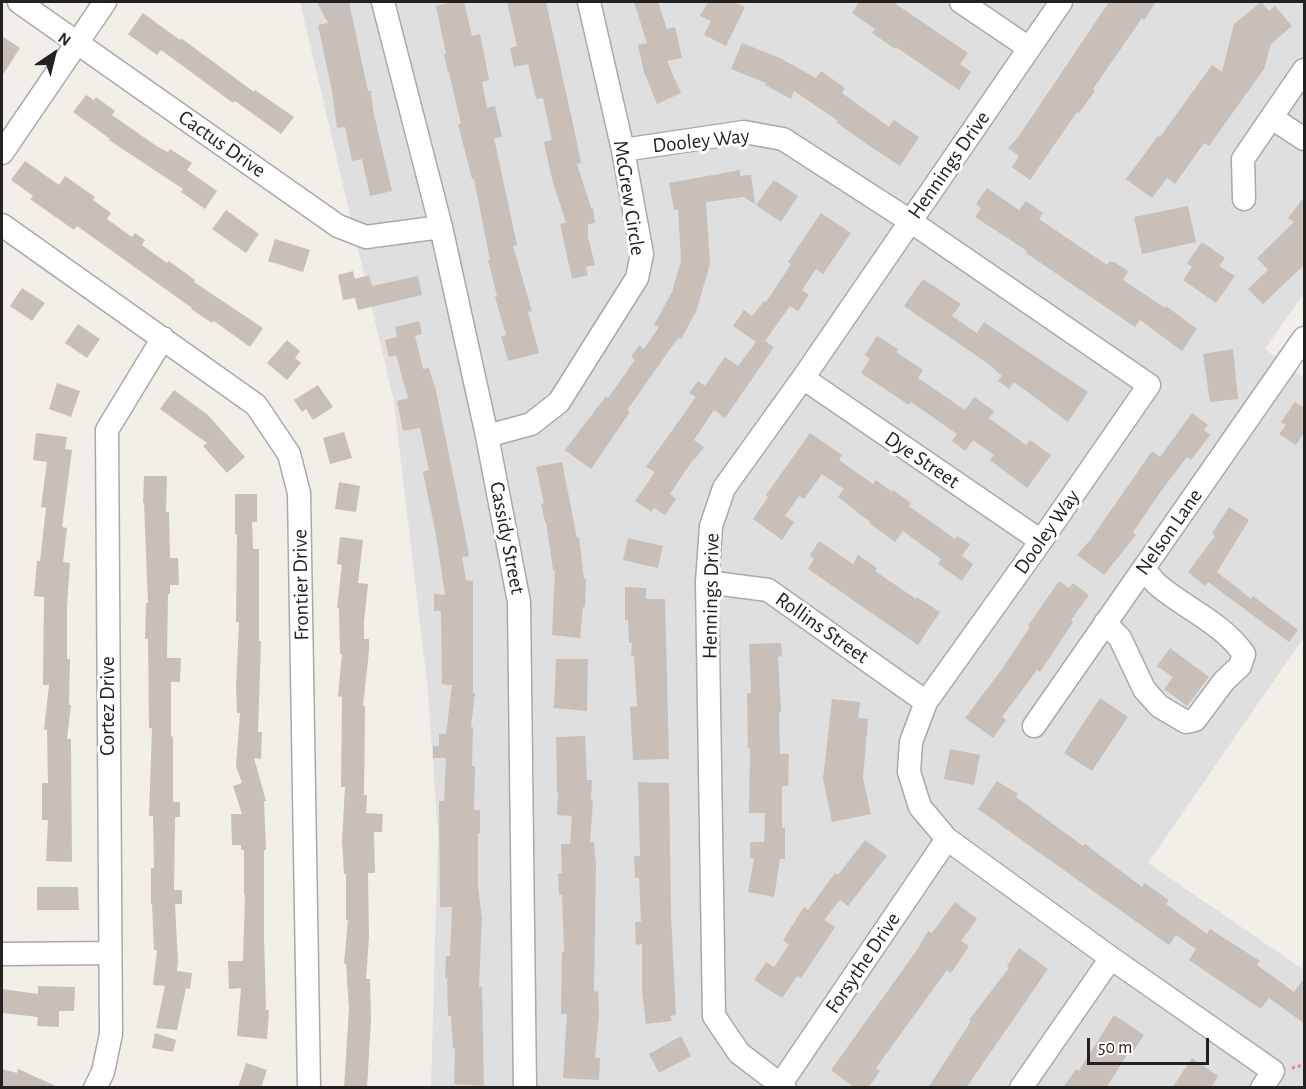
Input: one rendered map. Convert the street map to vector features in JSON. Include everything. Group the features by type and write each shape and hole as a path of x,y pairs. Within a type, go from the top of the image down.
{"street":[{"name":"Cactus Drive","path":"19,2 78,41 338,226 366,237 441,227"},
{"path":"2,153 105,2"},
{"name":"Cassidy Street","path":"383,2 441,227 487,436 519,602 525,1088"},
{"name":"McGrew Circle","path":"487,436 531,424 559,402 637,278 642,254 623,150 589,2"},
{"path":"961,2 1029,48"},
{"name":"Hennings Drive","path":"781,1086 739,1053 714,1016 707,582 711,526 724,488 803,378 1061,2"},
{"path":"1244,199 1243,159 1305,70"},
{"path":"1272,118 1305,139"},
{"name":"Dooley Way","path":"623,150 744,132 783,139 910,221 1149,386 926,702 911,742 909,772 920,807 947,839 1111,958 1273,1071 1262,1088"},
{"name":"Frontier Drive","path":"2,225 256,405 289,454 299,493 309,1088"},
{"name":"Cortez Drive","path":"95,1088 103,1072 111,1034 107,430 163,338"},
{"name":"Nelson Lane","path":"1034,726 1305,338"},
{"name":"Dye Street","path":"803,378 1041,542"},
{"path":"1105,623 1120,638 1144,689 1158,706 1186,722 1195,720 1224,681 1240,666 1244,654 1235,641 1213,622 1159,586 1144,569"},
{"name":"Rollins Street","path":"707,582 768,590 926,702"},
{"name":"Forsythe Drive","path":"781,1086 947,839"},
{"path":"2,954 109,953"},
{"path":"1021,1088 1111,958"}],"shaded area":[{"path":"300,2 1304,2 1304,293 1265,349 1304,378 1304,637 1148,863 1304,970 1304,1087 431,1087 438,835 428,691 394,402"}],"building":[{"path":"317,2 349,2 392,191 370,196 362,159 352,161 345,127 337,128 318,25 328,23"},
{"path":"464,2 472,36 480,34 489,80 482,82 487,108 495,106 502,137 494,138 517,245 513,246 532,311 528,312 539,353 508,361 501,336 506,335 495,297 497,296 488,260 490,260 474,179 472,179 458,124 461,124 448,73 436,6"},
{"path":"507,2 546,2 581,163 577,164 591,208 593,208 595,223 588,224 588,237 595,265 586,267 588,275 572,279 560,224 566,223 552,179 544,142 552,140 543,98 536,99 528,64 514,67 510,48 517,46"},
{"path":"634,2 658,2 667,29 675,27 682,58 667,61 681,93 657,104 644,72 638,45 647,43"},
{"path":"708,2 733,2 745,7 726,46 704,35 711,21 700,16"},
{"path":"859,2 893,2 968,53 960,64 971,72 959,90 872,33 875,29 852,13"},
{"path":"1109,2 1156,2 1144,20 1142,18 1093,89 1095,91 1079,113 1077,112 1030,180 1012,167 1019,156 1008,148 1019,136"},
{"path":"1261,2 1269,11 1275,6 1292,26 1271,44 1264,69 1209,146 1204,143 1175,184 1167,178 1152,198 1126,179 1158,136 1160,137 1212,65 1222,72 1234,24"},
{"path":"143,13 254,92 255,90 294,117 281,134 235,101 233,103 161,50 157,55 128,34"},
{"path":"2,36 20,48 2,76"},
{"path":"742,43 780,58 816,78 821,71 845,88 842,93 889,127 894,120 919,137 900,166 794,91 791,99 765,85 766,83 731,69"},
{"path":"86,95 94,100 96,97 115,111 112,115 158,147 168,152 170,149 192,163 187,170 217,191 205,209 181,192 183,189 109,140 73,112"},
{"path":"25,161 59,185 65,176 95,197 93,200 111,213 107,219 132,237 135,233 145,240 142,245 167,263 169,261 195,280 194,282 263,328 250,347 214,321 212,323 191,309 77,226 74,230 30,199 33,196 11,180"},
{"path":"740,170 740,176 751,175 755,204 744,197 706,202 710,264 696,312 681,339 678,338 627,410 630,412 591,469 565,450 606,396 608,398 635,360 631,357 639,345 644,349 659,327 654,325 672,292 681,261 678,209 674,210 669,183"},
{"path":"774,180 798,196 781,222 756,205"},
{"path":"987,188 1019,210 1026,201 1043,213 1039,219 1107,265 1109,262 1114,262 1128,271 1123,280 1165,308 1166,306 1197,329 1182,351 1140,320 1135,327 975,217 981,208 976,204"},
{"path":"1305,196 1305,264 1263,304 1248,289 1268,270 1257,258 1294,222 1288,218"},
{"path":"1188,206 1196,242 1142,254 1134,217"},
{"path":"226,210 259,234 246,253 212,229"},
{"path":"821,213 851,233 823,274 816,269 802,290 809,295 798,311 790,306 765,341 774,347 725,418 714,410 694,440 704,447 670,494 676,499 665,515 654,508 652,512 635,501 655,472 646,467 696,397 689,393 698,381 705,386 725,357 738,366 756,342 733,326 744,310 752,316 764,301 766,302 791,264 788,262"},
{"path":"275,239 310,250 303,272 268,261"},
{"path":"1202,242 1225,258 1219,266 1235,276 1216,303 1183,280 1192,267 1187,263"},
{"path":"353,271 355,279 369,275 372,286 418,276 422,295 358,310 355,298 343,300 338,275"},
{"path":"923,279 961,304 952,316 977,333 984,322 1088,392 1068,422 1014,382 1009,389 998,381 1002,376 990,365 904,306"},
{"path":"22,288 45,303 32,321 10,306"},
{"path":"419,321 422,334 415,336 423,369 429,368 436,391 469,556 462,557 466,580 473,581 473,693 475,693 471,727 473,727 472,766 475,766 474,810 480,810 478,886 482,919 479,987 482,987 484,1086 454,1084 455,1048 453,1048 451,1016 448,1016 447,978 445,978 446,956 450,956 452,907 440,907 439,801 444,801 446,758 433,758 433,746 439,746 439,734 446,734 452,685 442,684 441,611 434,611 434,594 445,595 423,472 429,470 420,428 403,431 397,401 408,398 396,355 389,357 385,340 397,337 395,327"},
{"path":"78,324 100,339 87,358 65,343"},
{"path":"877,336 898,349 896,352 923,370 918,378 965,410 974,397 994,411 989,418 1026,445 1030,440 1051,455 1027,488 990,460 994,455 973,440 965,451 952,441 957,434 911,402 909,405 861,373 870,359 865,355"},
{"path":"287,340 300,351 295,358 301,363 287,380 267,363"},
{"path":"1233,349 1238,399 1210,402 1203,354"},
{"path":"57,383 80,391 71,417 49,409"},
{"path":"318,385 333,407 313,420 306,409 302,412 294,400"},
{"path":"174,390 208,415 245,457 227,473 203,446 207,443 160,409"},
{"path":"1295,402 1305,408 1305,431 1296,445 1279,434 1286,425 1281,422"},
{"path":"1192,413 1208,425 1204,430 1210,435 1191,460 1187,457 1164,487 1133,532 1136,535 1104,575 1077,555 1091,539 1152,451 1160,457"},
{"path":"344,432 352,458 330,464 323,438"},
{"path":"36,433 67,437 65,449 72,450 62,527 67,528 63,562 70,563 67,659 70,659 69,705 71,705 67,739 71,739 72,862 46,861 48,820 42,820 42,783 48,783 47,730 44,729 49,685 43,685 44,597 34,596 46,508 41,507 47,462 33,460"},
{"path":"810,433 842,455 839,460 873,484 876,480 892,492 893,490 911,503 909,506 955,539 957,536 970,544 962,556 973,564 962,581 938,564 941,559 903,531 895,542 869,523 838,497 844,489 822,474 804,499 799,496 785,516 794,522 782,540 753,519 768,497 766,495"},
{"path":"562,462 577,538 579,537 584,579 586,579 585,607 583,607 580,638 552,635 555,570 553,570 541,504 544,503 536,467"},
{"path":"144,476 167,476 166,512 169,512 170,558 178,558 179,585 170,585 170,594 168,594 167,658 181,658 180,682 171,682 173,802 180,802 180,817 175,817 174,890 182,890 182,904 175,904 177,971 192,973 190,989 186,988 177,1030 156,1028 165,986 153,985 157,950 154,950 151,904 151,868 154,868 153,816 149,816 152,728 149,728 148,639 145,639 146,603 148,603 143,503"},
{"path":"339,482 360,486 356,512 335,509"},
{"path":"235,494 257,494 257,522 252,522 253,549 259,549 259,641 261,641 258,732 262,732 261,759 254,758 266,801 264,801 266,850 264,850 264,937 266,1010 269,1010 267,1039 237,1036 241,988 229,989 228,961 243,961 245,895 244,850 241,850 241,845 232,845 231,814 242,814 233,786 242,783 236,766 240,713 237,713 236,687 239,622 236,622"},
{"path":"1229,507 1249,520 1217,572 1251,599 1253,596 1298,630 1289,642 1208,582 1205,586 1188,572 1215,536 1212,533"},
{"path":"340,537 363,540 358,583 368,584 364,639 369,639 363,706 365,706 364,795 367,795 366,813 383,814 382,832 374,832 375,873 368,873 369,938 366,979 370,979 371,1020 367,1088 344,1088 349,1009 346,964 344,963 348,920 346,920 346,874 344,874 342,841 345,787 341,787 342,697 338,696 342,654 340,654 339,608 337,608 342,565 337,564"},
{"path":"628,538 663,546 658,568 623,560"},
{"path":"819,541 853,564 858,555 877,568 875,571 916,599 917,597 940,612 918,645 808,569 814,559 810,555"},
{"path":"1059,581 1069,588 1073,583 1089,595 1040,672 1037,670 1002,717 1006,720 993,738 965,718 1002,669"},
{"path":"625,587 646,588 646,599 665,599 669,759 633,760 630,707 637,706 634,656 631,656 632,643 629,643 628,620 625,620"},
{"path":"781,643 782,656 778,657 781,712 779,712 780,754 789,754 788,786 782,786 785,859 780,859 774,897 748,892 754,858 750,858 750,842 764,842 765,813 749,813 750,748 748,748 747,693 751,693 749,644"},
{"path":"1170,648 1209,677 1187,706 1164,689 1173,677 1157,666"},
{"path":"556,659 588,659 587,711 554,708"},
{"path":"1100,698 1128,717 1092,771 1064,753"},
{"path":"832,699 860,702 858,718 868,719 863,778 871,814 832,822 823,779"},
{"path":"585,736 587,780 592,780 591,800 593,800 590,843 594,842 596,865 594,992 598,991 599,1016 595,1058 600,1058 599,1080 563,1078 567,1014 561,1014 562,952 564,952 562,895 559,895 558,873 562,873 561,844 570,844 572,816 557,815 556,737"},
{"path":"950,749 980,755 974,785 944,779"},
{"path":"997,781 1018,794 1016,797 1083,846 1085,844 1142,887 1144,883 1169,900 1166,904 1207,934 1210,929 1260,961 1257,965 1294,992 1305,977 1305,1024 1269,998 1261,1009 1189,960 1196,949 1176,935 1169,945 978,809"},
{"path":"638,782 669,783 671,914 676,1015 670,1016 672,1021 646,1024 642,990 642,944 636,945 635,922 641,922 639,878 635,878 634,856 640,856"},
{"path":"865,840 887,856 848,906 840,900 824,920 835,927 801,978 797,976 782,998 754,980 766,962 774,967 789,945 783,940 804,907 808,910 835,873 838,875"},
{"path":"37,887 78,887 79,910 37,910"},
{"path":"955,902 977,919 961,941 969,946 951,973 947,970 876,1068 880,1071 868,1088 855,1088 831,1070 917,950 928,931 932,933"},
{"path":"1019,948 1048,969 966,1088 928,1088 971,1021 969,1020 1009,968 1007,966"},
{"path":"38,986 75,987 74,1011 59,1011 59,1027 37,1026 38,1017 2,1013 2,989 38,994"},
{"path":"1114,1015 1144,1035 1132,1053 1129,1052 1106,1088 1063,1088 1076,1069 1079,1071"},
{"path":"155,1033 176,1040 173,1052 152,1048"},
{"path":"681,1036 691,1056 659,1073 649,1054"},
{"path":"1192,1058 1218,1076 1211,1088 1172,1088"},
{"path":"246,1063 267,1070 261,1088 238,1088"},
{"path":"2,1069 17,1073 18,1069 60,1088 2,1088"}]}
